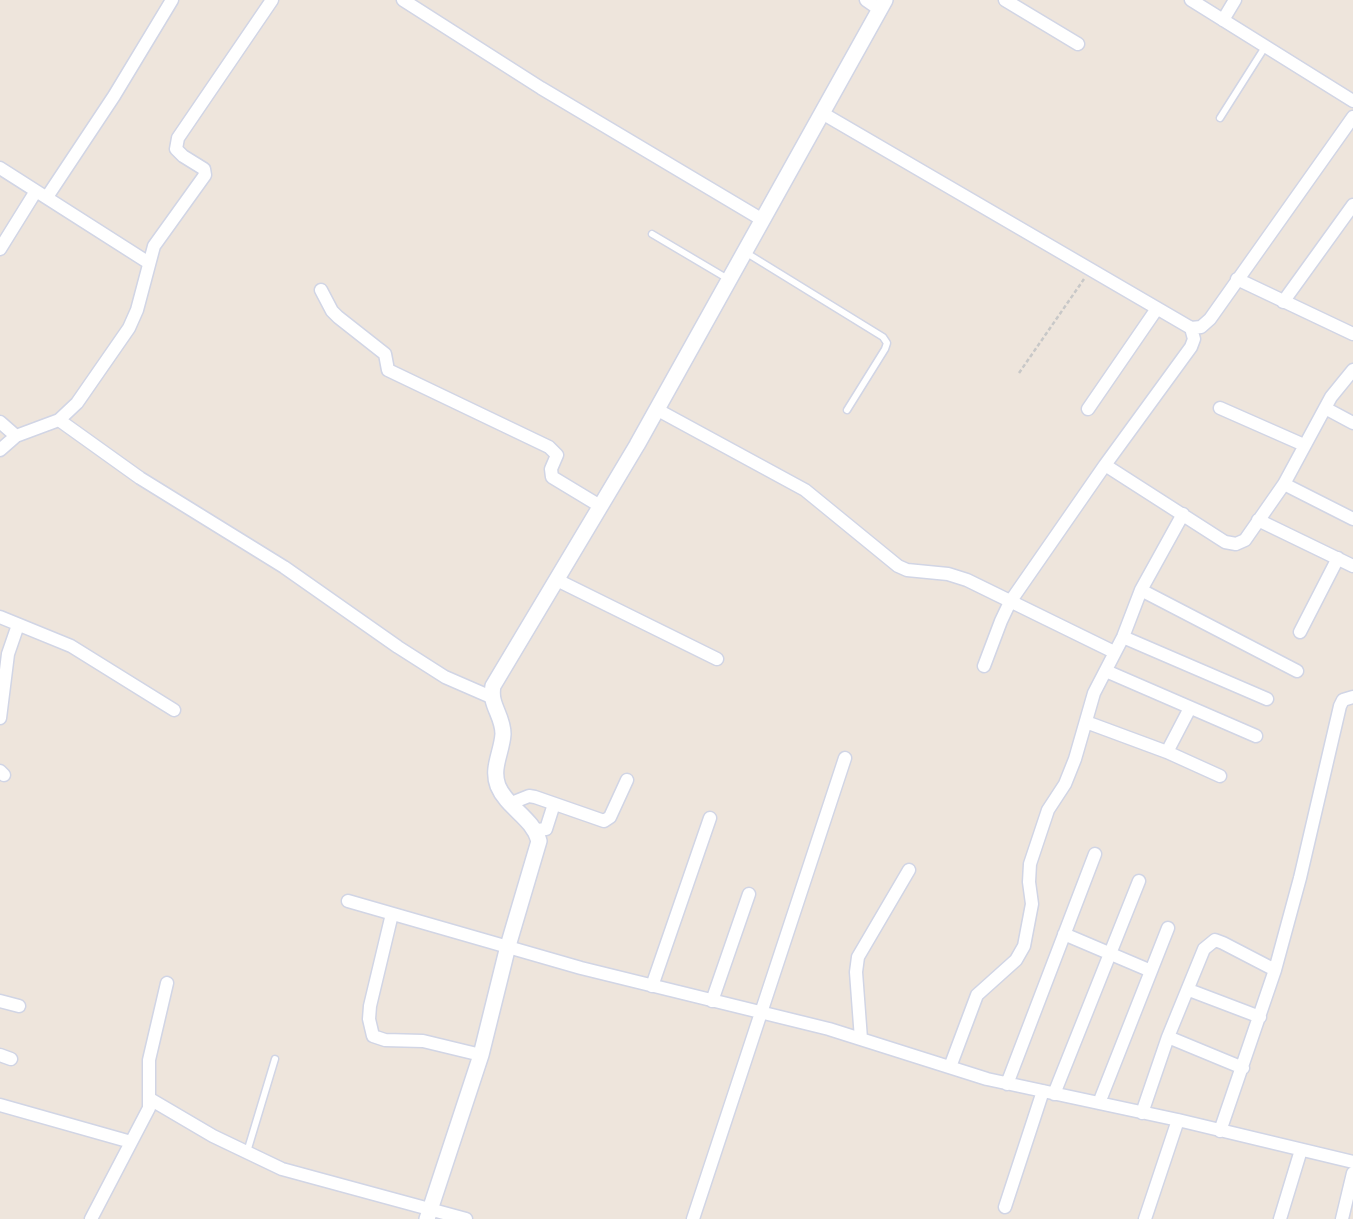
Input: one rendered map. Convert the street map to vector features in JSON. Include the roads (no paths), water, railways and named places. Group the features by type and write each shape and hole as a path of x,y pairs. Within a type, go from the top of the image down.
{"street":[{"path":"0,249 114,96 172,0"},
{"path":"0,450 16,436 59,420 77,403 123,340 137,310 154,246 162,232 205,175 204,169 183,156 176,149 178,138 272,0"},
{"path":"403,0 541,88 761,219"},
{"path":"428,1214 481,1056 508,946 539,841 536,830 509,804 498,786 495,770 503,735 502,722 491,697 493,686 637,445 761,219 882,5 866,0"},
{"path":"1005,0 1078,44"},
{"path":"1191,0 1353,101"},
{"path":"1223,20 1235,0"},
{"path":"822,113 1156,310 1191,328 1201,327 1210,320 1353,117"},
{"path":"0,168 149,263"},
{"path":"1283,302 1353,206"},
{"path":"1237,280 1353,334"},
{"path":"321,290 338,318 385,354 388,370 549,447 556,454 550,469 552,477 600,506"},
{"path":"1088,410 1156,310"},
{"path":"984,666 1010,602 1105,465 1191,347 1194,339 1191,328"},
{"path":"1105,465 1225,542 1236,544 1245,540 1284,484 1325,408 1353,370"},
{"path":"1220,408 1304,445"},
{"path":"1325,408 1353,422"},
{"path":"656,409 805,490 898,566 907,570 948,574 967,580 1114,652"},
{"path":"59,420 140,478 284,567 398,647 445,677 491,697"},
{"path":"0,422 16,436"},
{"path":"1284,484 1353,519"},
{"path":"950,1067 977,995 1016,960 1024,946 1032,904 1029,882 1032,859 1048,810 1070,772 1094,692 1123,637 1141,590 1183,514"},
{"path":"1258,520 1353,566"},
{"path":"1300,632 1338,558"},
{"path":"557,580 717,660"},
{"path":"1141,590 1297,671"},
{"path":"0,618 71,646 174,710"},
{"path":"0,718 8,654 18,625"},
{"path":"1123,637 1267,699"},
{"path":"1106,671 1256,736"},
{"path":"1220,1130 1243,1068 1275,970 1300,878 1340,706 1343,700 1353,697"},
{"path":"1167,752 1190,708"},
{"path":"1086,722 1167,752 1220,776"},
{"path":"693,1219 845,758"},
{"path":"509,804 529,796 604,821 610,817 627,780"},
{"path":"536,830 546,829 554,804"},
{"path":"652,986 710,818"},
{"path":"1008,1084 1095,854"},
{"path":"861,1039 856,972 858,958 909,870"},
{"path":"1004,1207 1048,1093 1110,954 1139,881"},
{"path":"712,1001 749,894"},
{"path":"348,901 652,986 861,1039 987,1079 1178,1120 1353,1162"},
{"path":"392,914 370,1006 371,1032 377,1039 416,1040 481,1056"},
{"path":"1099,1103 1168,928"},
{"path":"1064,934 1151,971"},
{"path":"1142,1113 1168,1038 1204,949 1215,940 1275,970"},
{"path":"91,1219 130,1142 145,1117 150,1099 150,1060 167,983"},
{"path":"1188,990 1260,1017"},
{"path":"0,1001 19,1006"},
{"path":"1168,1038 1243,1068"},
{"path":"150,1099 282,1169 428,1214 466,1219"},
{"path":"0,1104 130,1142"},
{"path":"1145,1219 1178,1120"},
{"path":"1280,1219 1302,1150"},
{"path":"1342,1219 1353,1173"}],"lane":[{"path":"1220,118 1266,47"},
{"path":"652,234 729,280"},
{"path":"744,252 883,337 887,343 847,410"},
{"path":"247,1152 275,1059"}]}
